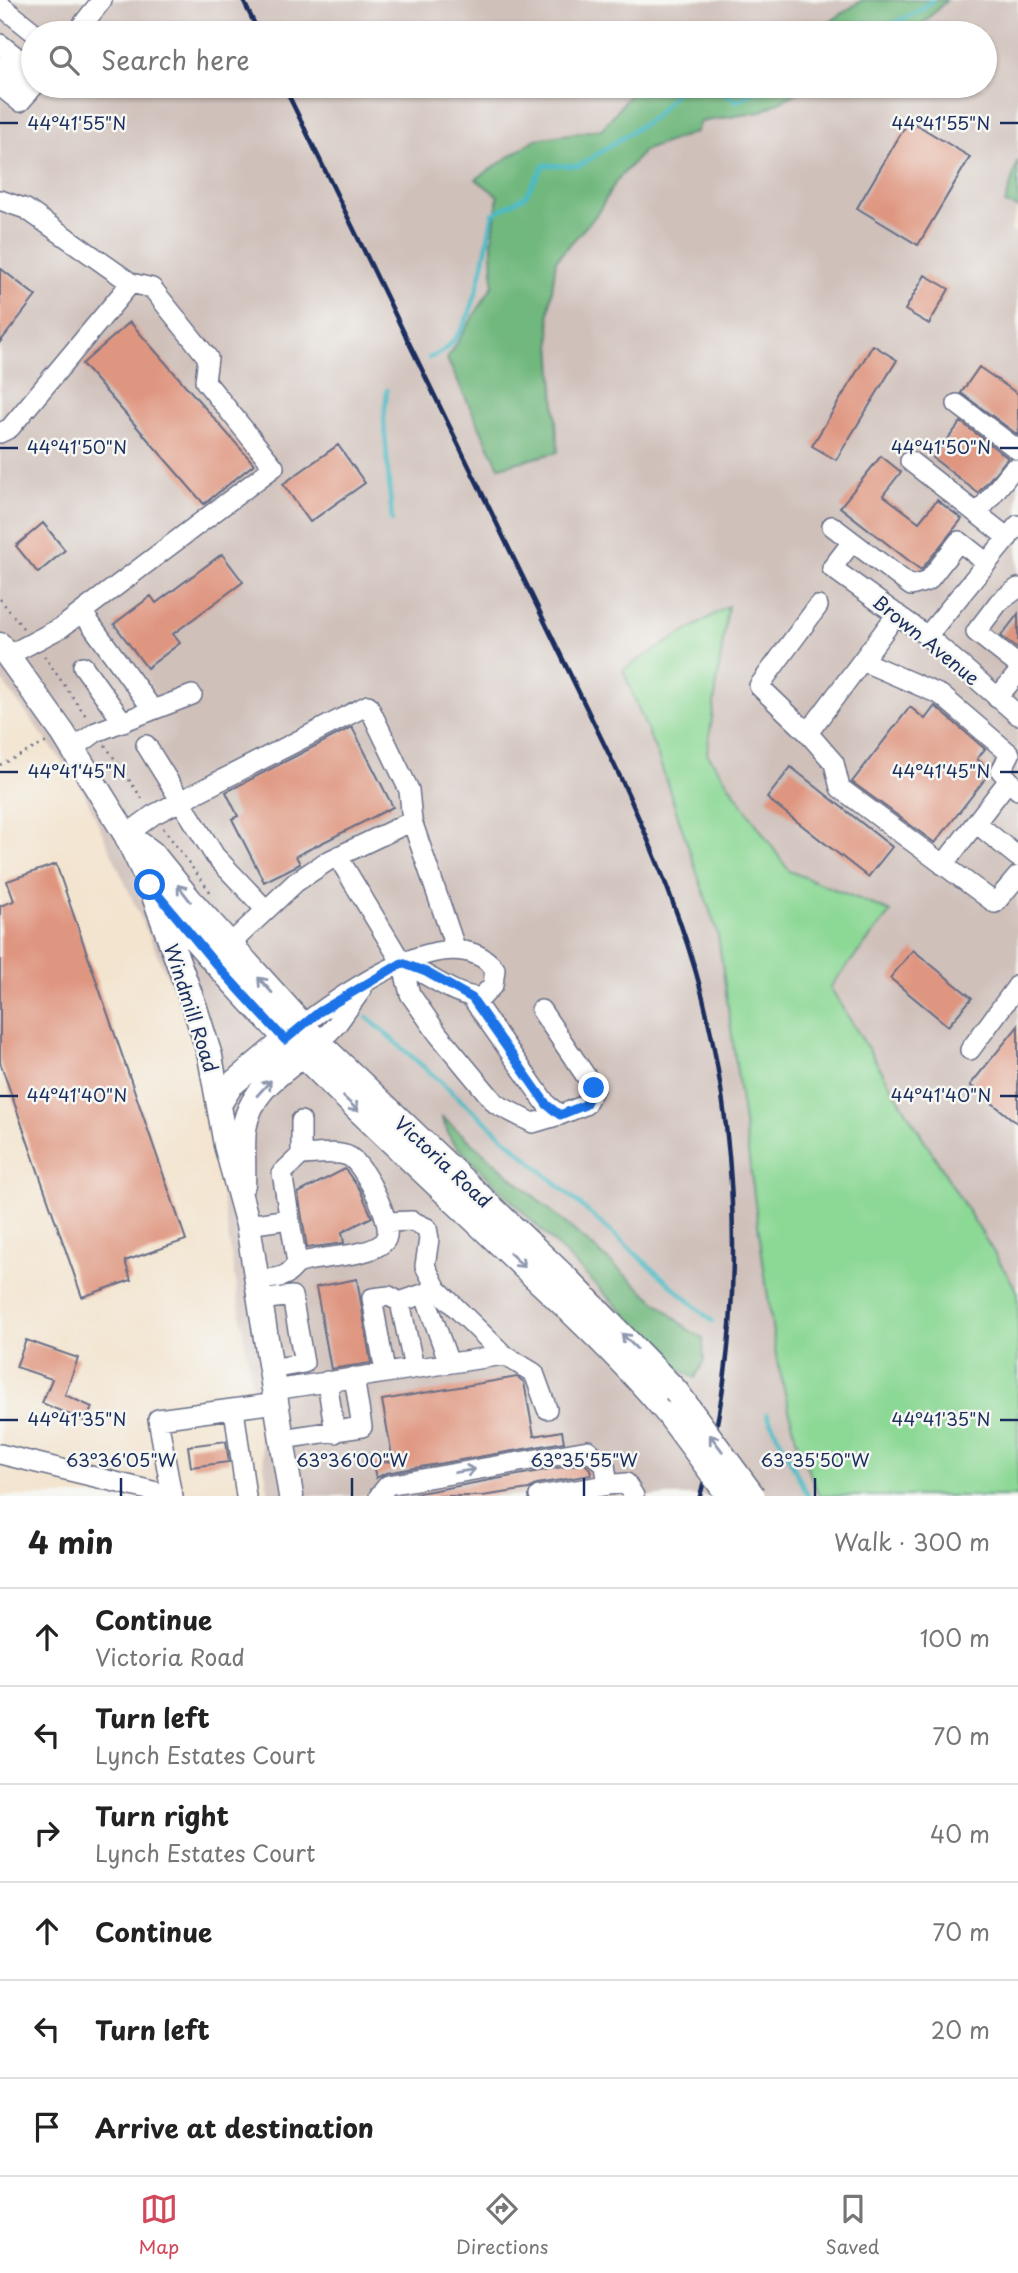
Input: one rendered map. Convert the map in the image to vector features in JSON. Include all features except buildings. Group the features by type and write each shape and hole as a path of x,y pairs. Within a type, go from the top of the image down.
{"main road":[{"name":"Windmill Road","path":"5,650 68,741 127,835 150,885 198,1017 244,1214 290,1496"},
{"name":"Victoria Road","path":"127,835 152,853 229,945 302,1041"},
{"name":"Victoria Road","path":"150,885 213,961 548,1261 753,1496"},
{"name":"Windmill Road","path":"244,1214 244,1132 250,1104 302,1041"},
{"path":"219,1104 231,1086 302,1041"},
{"name":"Victoria Road","path":"673,1403 729,1496"}],"street":[{"path":"85,21 102,0"},
{"path":"0,5 21,22"},
{"path":"0,44 21,61"},
{"path":"0,66 21,80"},
{"path":"0,86 20,103 24,98"},
{"path":"0,200 26,209 131,283 152,288 208,358 205,380 274,467 62,626 5,650"},
{"path":"0,433 10,428 131,283"},
{"path":"957,404 1016,460 977,514"},
{"path":"910,461 977,514 1013,531 927,636"},
{"path":"832,526 911,586 928,581 959,541 987,563"},
{"name":"Brown Avenue","path":"852,542 832,568 927,636 1011,704"},
{"path":"1018,588 999,603 976,632 1018,665"},
{"path":"818,606 759,686 808,733 834,763 840,788 943,865 995,903 1018,876"},
{"path":"82,612 153,710"},
{"path":"808,733 897,614"},
{"path":"862,661 942,695 1010,754 1001,771 1013,786 976,823 943,865"},
{"path":"83,666 124,722"},
{"path":"1011,704 1018,673"},
{"path":"68,741 192,695"},
{"path":"127,835 153,815 368,705 409,790 412,821 456,950"},
{"path":"146,745 215,856 265,909"},
{"path":"229,945 296,882 338,857 412,821"},
{"path":"976,823 1018,857"},
{"path":"338,857 402,963 410,994 438,1034 496,1104 533,1123 585,1105 594,1088 541,1010"},
{"path":"302,1041 367,982 402,963 427,954 456,950 473,952 486,959 495,970 494,985 482,998 472,998"},
{"path":"402,963 426,972 472,998 547,1105 560,1115"},
{"path":"970,1051 1018,985"},
{"path":"301,1121 301,1155"},
{"path":"258,1290 287,1275 297,1263 369,1250 384,1242 389,1233 388,1222 360,1167 352,1158 343,1154 301,1155 282,1174 297,1263"},
{"path":"244,1214 289,1219"},
{"path":"388,1222 412,1221 427,1228 429,1239 425,1266 449,1363"},
{"path":"0,1454 172,1496 158,1419 233,1409 274,1387 304,1363 292,1296 258,1290"},
{"path":"385,1372 372,1298 389,1296 400,1302 431,1293"},
{"path":"431,1293 504,1355 534,1373 547,1409"},
{"path":"400,1302 414,1368"},
{"path":"274,1387 504,1355"},
{"path":"282,1439 362,1427 354,1377"},
{"path":"327,1381 335,1433"},
{"path":"233,1409 246,1496"},
{"path":"379,1496 388,1485 588,1450 605,1465 608,1485"},
{"path":"539,1496 626,1483 634,1496"}],"path":[{"path":"0,765 68,741"}],"shaded area":[{"path":"0,0 862,0 831,21 21,21 21,98 627,98 602,129 536,139 477,179 498,196 492,244 493,285 447,359 558,452 549,312 556,260 597,214 617,180 645,150 696,132 700,122 760,112 787,98 997,98 997,21 925,21 947,0 1018,0 1018,160 1005,204 1018,208 1010,231 1018,233 1018,1292 830,986 890,912 789,871 707,753 728,606 623,670 658,757 718,935 776,1355 796,1439 819,1496 269,1496 198,1044 82,788 0,678"}],"green space":[{"path":"862,0 947,0 925,21 831,21"},
{"path":"627,98 787,98 760,112 700,122 696,132 645,150 617,180 597,214 556,260 549,312 558,452 499,467 447,359 493,285 492,244 498,196 476,179 536,139 602,129"},
{"path":"1018,160 1018,208 1005,204"},
{"path":"728,606 707,753 789,871 891,912 830,987 1018,1292 1018,1496 819,1496 796,1439 776,1355 718,935 658,757 623,670"},
{"path":"441,1116 689,1330 703,1338 704,1361 695,1378 681,1370 451,1140"}],"waterway":[{"path":"899,21 921,10 932,0"},
{"path":"429,358 445,349 458,335 468,317 481,274 493,214 525,196 544,165 579,166 654,117 671,98"},
{"path":"732,98 737,101 743,98"},
{"path":"387,390 384,420 392,521"},
{"path":"367,1017 712,1321"},
{"path":"767,1414 808,1496"}],"railway":[{"path":"243,0 253,21"},
{"path":"290,98 624,785 668,890 695,970 716,1059 725,1121 733,1247 725,1374 715,1436 700,1496"}],"route":[{"path":"150,885 213,961 285,1040 319,1012 402,963 426,972 472,998 547,1105 560,1115 585,1105 594,1088"}]}
